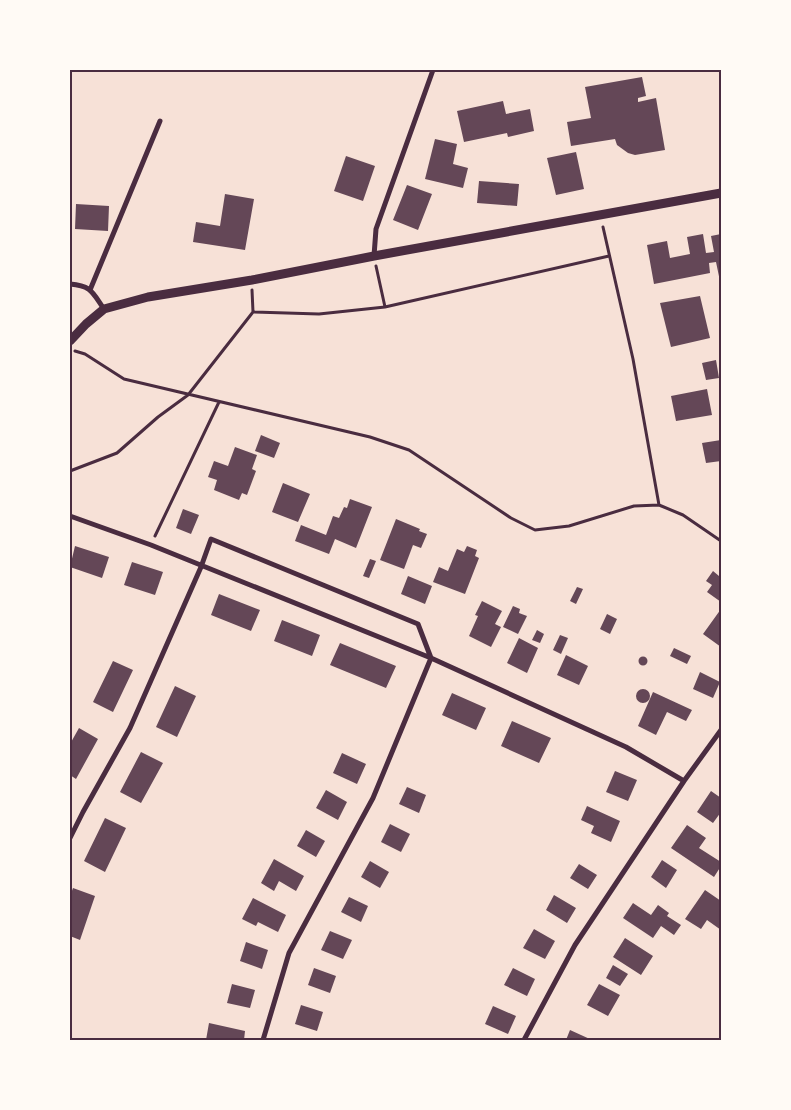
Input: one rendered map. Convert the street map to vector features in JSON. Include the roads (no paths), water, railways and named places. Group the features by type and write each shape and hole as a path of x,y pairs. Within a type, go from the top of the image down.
{"street":[{"path":"374,256 376,230 433,70"},
{"path":"90,290 160,121"},
{"path":"70,341 104,309 148,297 252,280 721,193"},
{"path":"70,284 84,285 104,309"},
{"path":"70,516 151,545 432,658 626,747 684,781"},
{"path":"70,838 130,728 211,539 418,624 432,658 373,798 288,953 262,1040"},
{"path":"524,1040 575,945 684,781 721,730"}]}
